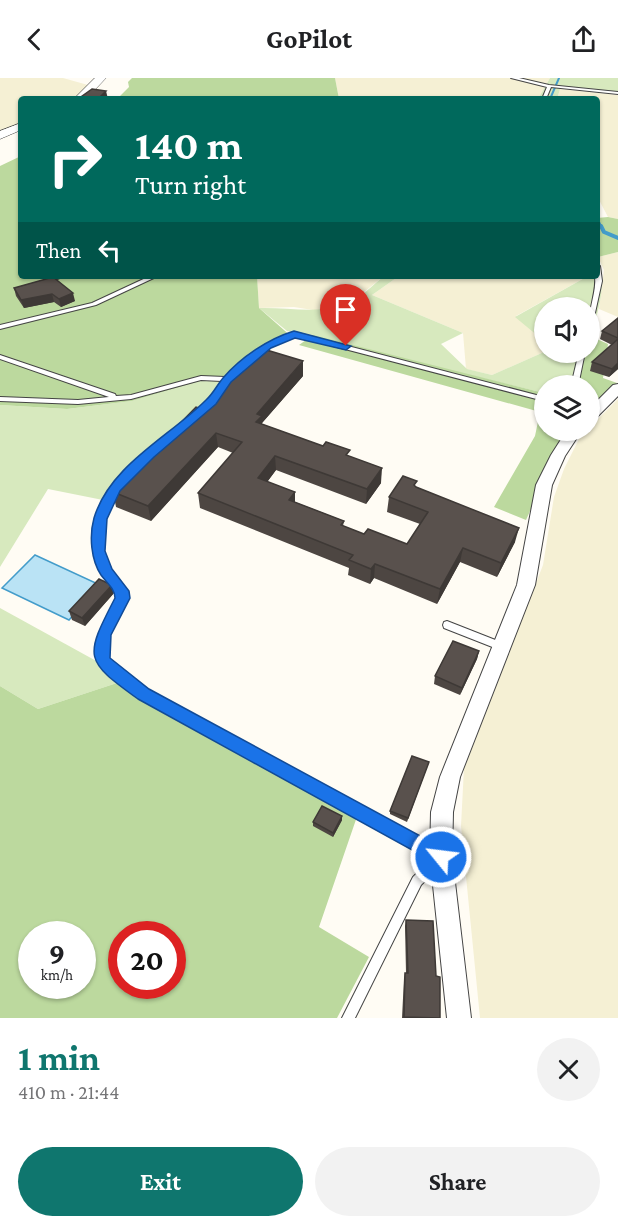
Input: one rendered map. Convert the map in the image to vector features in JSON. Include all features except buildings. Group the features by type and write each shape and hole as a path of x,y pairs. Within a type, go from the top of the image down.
{"street":[{"path":"83,96 101,78"},
{"path":"0,135 18,127"},
{"path":"600,406 618,388"},
{"path":"459,1018 441,857 442,812 450,777 531,567 544,485 568,441"}],"lane":[{"path":"513,78 551,86 618,93"},
{"path":"546,96 551,86"},
{"path":"0,327 94,304 148,279"},
{"path":"595,297 599,279"},
{"path":"185,424 212,402 227,380 267,346 294,334 534,396"},
{"path":"0,357 117,398"},
{"path":"0,399 69,402 131,397 201,378 227,380"},
{"path":"167,439 115,488 101,519 99,551 106,571 122,591 123,598 104,635 102,658 106,667 144,694 441,857 417,881 348,1018"},
{"path":"447,625 500,646"}],"shaded area":[{"path":"0,78 63,78 88,85 76,96 18,96 18,124 0,132"},
{"path":"335,78 550,78 540,96 338,96"},
{"path":"560,89 618,95 618,219 608,217 600,202 600,96 558,96"},
{"path":"618,252 618,317 600,309 604,270 600,256"},
{"path":"257,279 380,279 354,300 319,311 294,307 259,308"},
{"path":"395,279 583,279 550,297 534,297 534,306 516,316 534,332 534,356 492,375 466,369 463,333 372,295"},
{"path":"618,399 618,1018 480,1018 461,826 464,768 543,565 554,497 564,469 578,441 600,441 600,417"}],"green space":[{"path":"132,78 335,78 338,96 120,96 129,87 128,82"},
{"path":"550,78 618,78 618,92 561,86 558,96 540,96"},
{"path":"18,157 18,279 257,279 259,308 293,338 273,345 230,382 201,381 132,401 67,409 0,405 0,166"},
{"path":"600,218 618,219 618,252 600,256"},
{"path":"600,264 601,296 600,301 600,297 551,297 583,279 600,279"},
{"path":"380,279 395,279 372,295 463,333 441,344 467,369 492,375 534,356 534,363 582,363 580,375 534,375 534,391 287,331 259,308 308,310 344,305 355,300"},
{"path":"534,306 534,333 515,317"},
{"path":"313,335 534,390 534,410 299,345"},
{"path":"600,340 608,344 603,378 617,383 600,400 600,375 580,375 583,363 600,363"},
{"path":"201,381 230,382 214,402 103,500 48,489 0,567 0,405 67,409 132,401"},
{"path":"534,438 534,441 562,441 526,520 494,507"},
{"path":"0,608 129,679 38,709 0,686"},
{"path":"129,679 361,805 319,927 369,957 337,1018 0,1018 0,686 38,709"}],"water":[{"path":"35,555 100,585 69,620 2,588"}],"waterway":[{"path":"551,96 559,78"},
{"path":"600,224 604,232 618,238"}],"route":[{"path":"346,346 294,334 267,346 227,380 212,402 150,454 115,488 101,519 99,551 106,571 122,591 123,598 104,635 102,658 106,667 144,694 441,857"}]}
